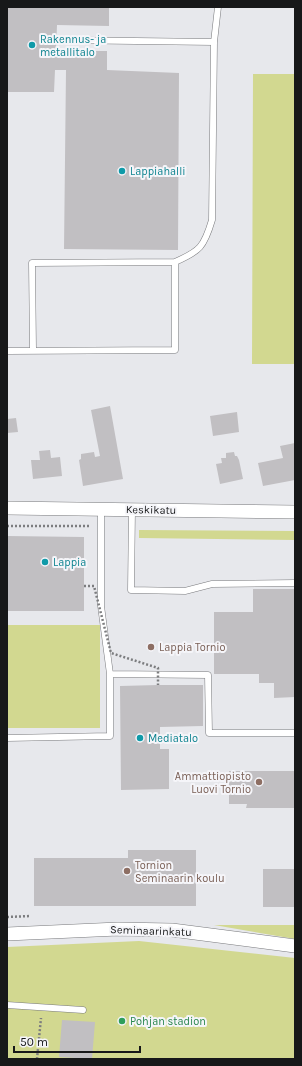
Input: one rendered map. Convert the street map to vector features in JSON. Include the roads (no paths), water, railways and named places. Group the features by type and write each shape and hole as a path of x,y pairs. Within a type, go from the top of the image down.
{"street":[{"name":"Keskikatu","path":"7,508 295,512"},
{"name":"Seminaarinkatu","path":"7,934 118,929 172,930 295,946"}],"lane":[{"path":"33,350 32,263 175,262 194,253 206,240 212,220 214,42 218,7"},
{"path":"56,40 214,42"},
{"path":"7,351 175,350 175,262"},
{"path":"7,738 110,736 110,674 101,606 101,509"},
{"path":"132,509 131,590 185,591 212,584 295,583"},
{"path":"110,674 208,675 209,733 295,733"},
{"path":"7,1006 83,1010"}],"place":[{"name":"Rakennus- ja metallitalo","path":"32,45"},
{"name":"Lappiahalli","path":"122,171"},
{"name":"Lappia","path":"45,562"},
{"name":"Lappia Tornio","path":"151,647"},
{"name":"Mediatalo","path":"140,738"},
{"name":"Ammattiopisto Luovi Tornio","path":"259,782"},
{"name":"Tornion Seminaarin koulu","path":"127,871"},
{"name":"Pohjan stadion","path":"122,1021"}]}
